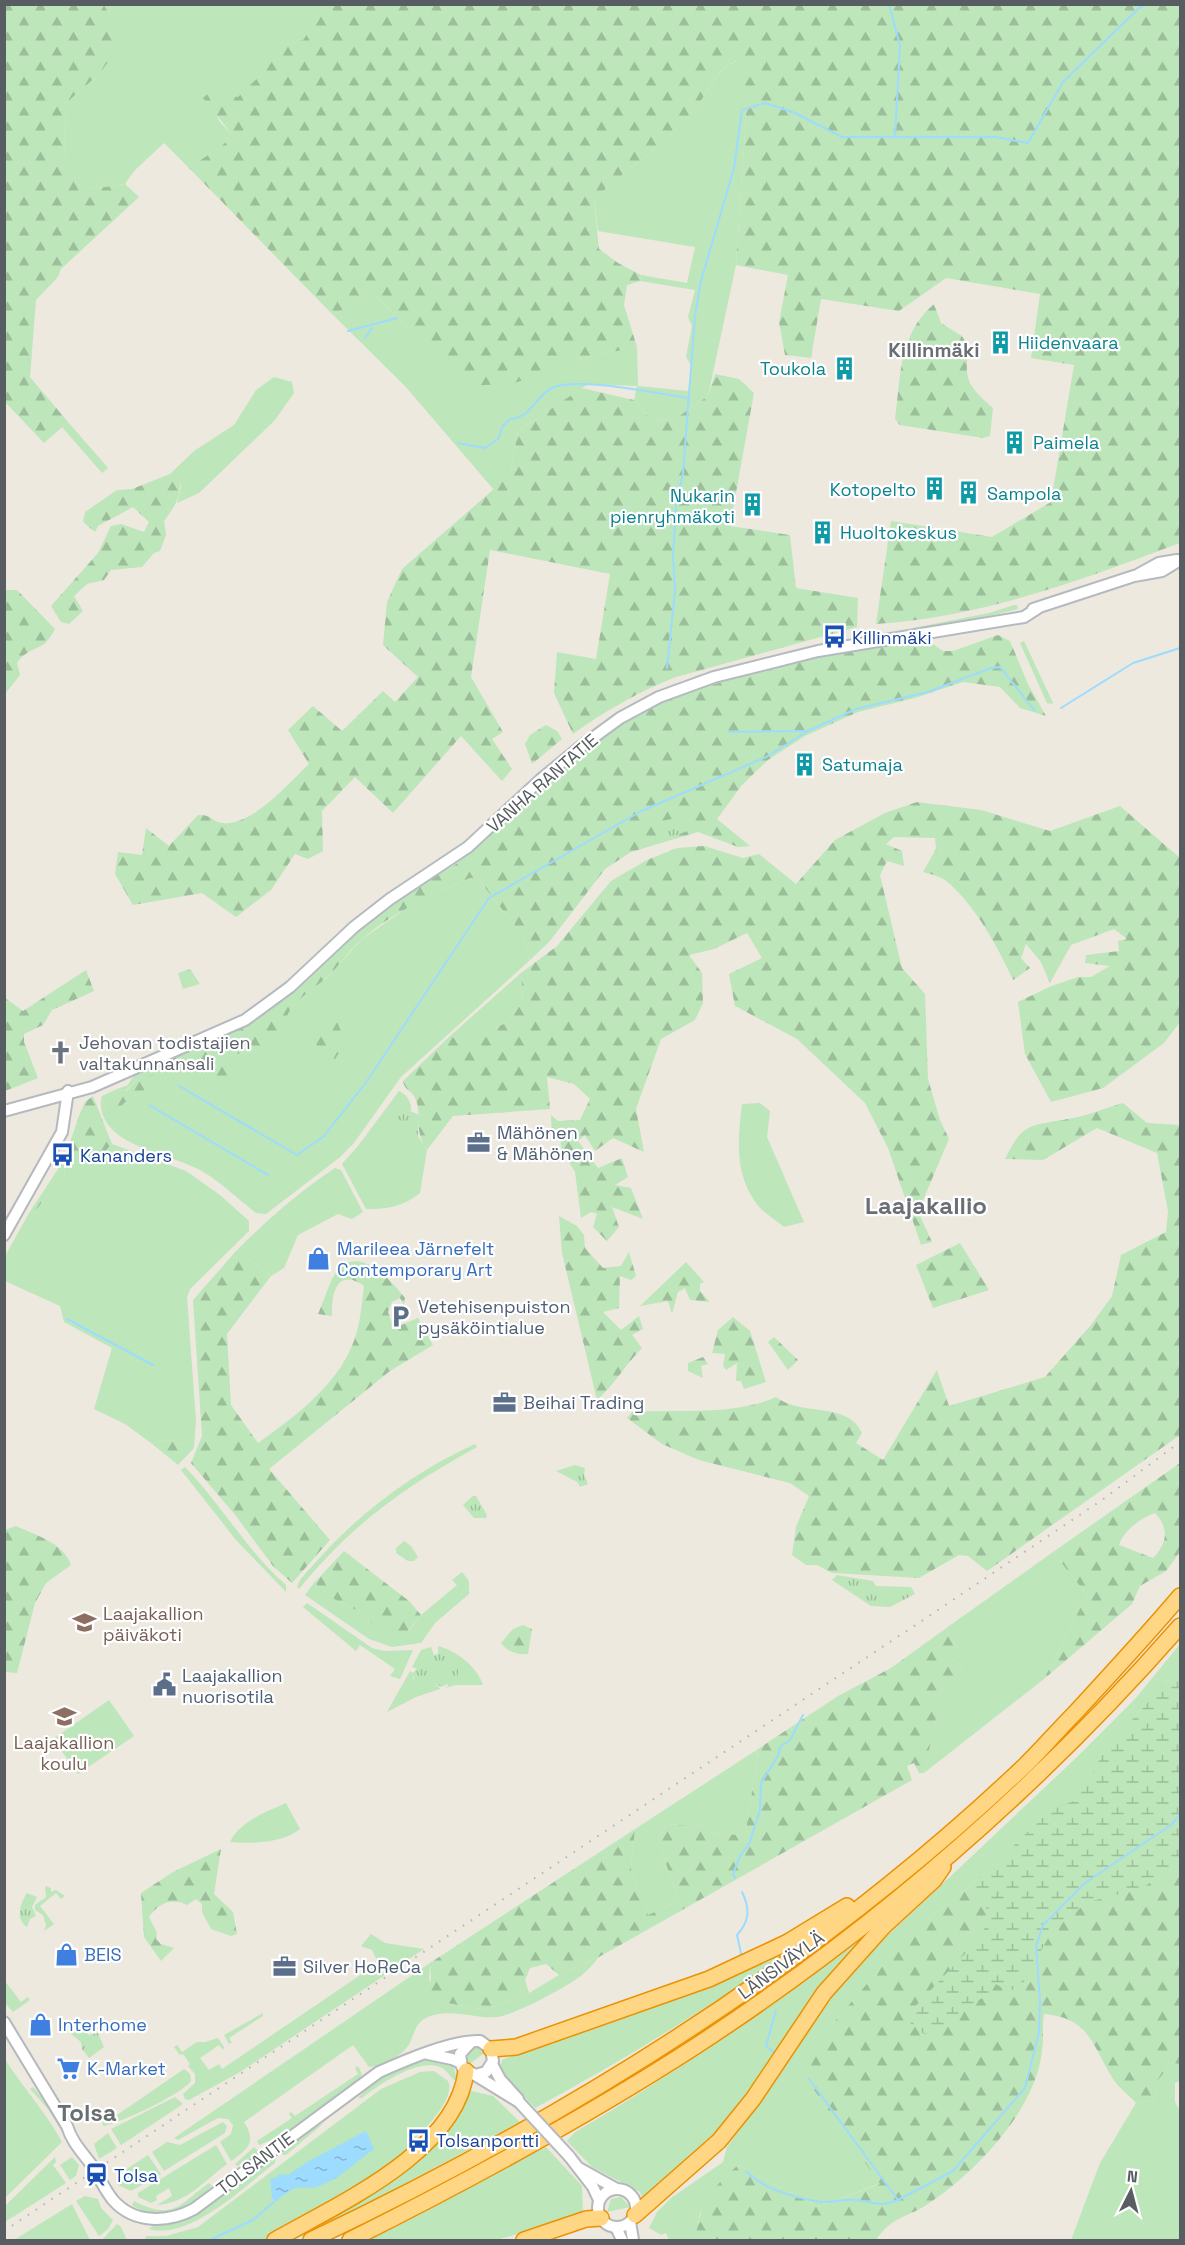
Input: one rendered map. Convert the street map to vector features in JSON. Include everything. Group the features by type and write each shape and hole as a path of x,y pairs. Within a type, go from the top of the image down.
{"highway":[{"name":"LÄNSIVÄYLÄ","path":"311,2241 401,2197 687,2032 802,1952 895,1881 1019,1772 1180,1596"},
{"name":"LÄNSIVÄYLÄ","path":"350,2241 558,2131 696,2046 816,1962 951,1855 1032,1782 1104,1710 1180,1626"},
{"path":"633,2218 719,2141 753,2099 824,1993 883,1927 934,1880 951,1855"},
{"path":"492,2057 709,1979 757,1959 858,1899 895,1881"},
{"path":"275,2241 393,2170 422,2145 457,2106 467,2070"},
{"path":"524,2241 586,2219 601,2218"}],"street":[{"name":"VANHA RANTATIE","path":"4,1111 68,1091 89,1080 132,1068 226,1029 262,1009 376,910 468,847 540,780 579,748 646,704 683,687 714,677 807,654 1024,617 1038,608 1134,576 1162,571 1180,560"},
{"path":"4,1235 62,1132 68,1091"},
{"name":"TOLSANTIE","path":"4,2022 67,2126 72,2141 114,2199 125,2209 146,2219 168,2219 181,2216 371,2077 415,2056 471,2042"},
{"path":"467,2070 462,2049 471,2042 480,2041 492,2057 500,2079 579,2167 594,2187 599,2200 601,2218 616,2227 622,2241"},
{"path":"428,2054 452,2058 519,2102"},
{"path":"467,2070 486,2072 492,2057"},
{"path":"579,2167 615,2188 628,2191 632,2196 636,2202 633,2241"},
{"path":"599,2200 608,2190 615,2188"},
{"path":"616,2227 633,2218"}],"green space":[{"path":"5,4 104,5 115,25 117,51 98,75 66,103 65,170 84,190 125,184 139,197 61,269 58,277 36,300 30,377 68,422 44,443 5,402"},
{"path":"104,5 327,5 303,40 282,46 267,69 238,98 210,92 219,121 231,133 224,144 189,168 164,143 134,171 125,184 84,190 65,171 66,103 98,75 115,25"},
{"path":"327,5 1180,5 1180,543 1031,595 955,614 876,624 891,521 992,537 1051,502 1074,365 1031,358 1040,294 946,278 899,311 821,299 811,358 785,355 779,322 788,275 736,265 747,101 736,61 719,73 700,102 676,129 594,199 599,249 618,263 641,275 640,281 627,285 624,305 637,347 568,361 543,374 514,383 472,386 427,354 406,326 375,295 333,315 189,168 224,144 231,133 203,98 210,92 238,97 267,69 282,45 303,40"},
{"path":"737,61 747,101 736,265 708,396 675,419 651,420 634,400 637,386 588,384 518,431 510,475 494,490 405,386 333,315 375,295 406,326 427,354 543,374 568,361 637,347 638,386 688,391 692,367 686,357 692,326 688,317 695,290 640,281 641,275 687,283 695,247 598,231 594,199 676,129 700,102 719,73"},
{"path":"934,304 941,323 962,336 969,348 967,368 970,382 978,394 993,408 990,436 983,438 900,425 895,419 900,372 907,343 922,316"},
{"path":"715,374 739,379 754,393 730,526 790,535 796,588 858,598 857,627 676,677 623,702 573,734 554,693 557,652 596,659 610,574 490,550 471,677 503,732 492,739 512,769 502,781 461,736 393,813 355,777 322,811 323,851 308,859 295,854 271,890 236,917 202,893 133,905 115,874 118,852 142,855 146,828 169,846 198,815 223,823 246,818 281,792 309,764 288,730 313,706 342,731 383,691 395,702 418,677 383,645 387,602 402,569 510,475 518,431 582,388 634,400 651,420 675,419 708,396"},
{"path":"274,377 292,382 294,393 275,420 199,493 177,503 181,488 179,476 170,474 194,451 234,425 256,390"},
{"path":"68,422 108,468 102,473 62,427"},
{"path":"170,474 179,475 180,489 175,505 164,521 166,535 160,551 154,553 142,567 111,570 104,580 87,584 74,596 83,611 69,624 61,622 51,606 98,553 111,526 121,524 144,532 149,522 133,507 98,526 95,532 83,522 85,512 117,490 132,489"},
{"path":"5,590 17,590 55,629 46,642 27,653 17,663 20,675 5,694"},
{"path":"1017,605 1018,609 961,623 915,630 913,628 989,613"},
{"path":"998,635 1010,641 1028,684 1046,716 1020,708 1000,687 963,682 915,698 858,712 805,736 768,760 742,785 717,819 750,846 738,847 698,832 631,852 605,869 550,941 529,961 525,938 478,879 470,878 399,913 373,930 352,949 331,974 298,1001 287,1015 282,1033 257,1050 218,1058 229,1067 230,1077 223,1082 205,1069 195,1067 173,1074 163,1060 220,1037 277,1005 387,906 456,864 555,774 608,733 663,698 811,658 904,641 931,643 943,651 953,651"},
{"path":"1024,641 1052,704 1047,703 1020,643"},
{"path":"546,725 557,731 562,739 532,764 525,744 530,735"},
{"path":"917,802 981,810 1050,831 1120,806 1180,858 1180,1022 1164,1043 1103,1088 1051,1102 1025,1054 1018,1002 1049,987 1078,977 1091,977 1110,966 1085,963 1086,955 1119,951 1118,941 1127,939 1114,929 1071,945 1050,983 1041,962 1026,944 1021,958 1030,968 1013,980 993,940 966,901 945,880 923,872 936,849 935,838 894,837 886,844 902,851 904,866 887,861 880,875 902,968 925,994 928,1079 940,1120 949,1139 918,1212 932,1242 921,1245 888,1148 865,1103 797,1039 735,1006 729,974 762,958 747,933 714,949 689,955 702,973 703,1003 695,1020 661,1039 636,1109 644,1152 613,1138 595,1151 585,1135 578,1141 598,1168 622,1158 628,1177 615,1185 631,1188 643,1219 612,1207 619,1227 607,1241 593,1227 597,1214 591,1212 581,1218 575,1172 562,1151 560,1139 552,1136 551,1115 558,1121 580,1120 590,1099 574,1084 547,1077 550,1109 453,1116 427,1150 420,1135 417,1103 403,1081 450,1036 473,1048 489,1030 504,1024 523,1002 521,973 557,946 611,881 647,860 677,848 704,846 743,858 759,854 796,884 835,840 885,813"},
{"path":"686,818 690,830 666,839 659,822"},
{"path":"470,878 478,879 525,938 529,961 401,1077 354,1143 339,1158 266,1214 256,1213 200,1170 138,1146 111,1128 103,1115 101,1099 108,1111 151,1086 162,1084 155,1076 138,1079 125,1091 117,1089 128,1085 135,1073 163,1060 203,1066 224,1082 217,1058 257,1050 304,993 327,978 361,940 412,904"},
{"path":"190,969 200,984 183,989 178,973"},
{"path":"86,970 94,991 52,1010 43,1025 24,1034 24,1042 38,1078 5,1091 5,998 23,1011"},
{"path":"521,973 523,1002 504,1024 489,1030 473,1049 450,1036"},
{"path":"336,1020 341,1031 342,1048 335,1059 320,1053 315,1042 322,1027"},
{"path":"144,1073 155,1076 163,1084 136,1095 114,1114 108,1111 101,1099 102,1096 117,1089 126,1091"},
{"path":"399,1091 407,1097 411,1105 411,1111 406,1109 408,1142 418,1136 427,1150 420,1193 394,1206 366,1209 342,1164"},
{"path":"93,1096 112,1144 94,1163 74,1159 64,1163 65,1175 34,1212 29,1213 64,1160 80,1113 85,1102"},
{"path":"760,1103 770,1111 767,1137 804,1222 784,1227 759,1206 744,1180 739,1155 742,1104"},
{"path":"1123,1103 1147,1123 1180,1125 1180,1435 987,1571 968,1556 959,1555 919,1578 832,1573 817,1565 806,1565 792,1555 796,1527 809,1496 790,1483 699,1460 662,1444 627,1418 632,1412 743,1407 776,1397 798,1407 846,1417 855,1423 862,1433 856,1443 883,1460 937,1370 949,1406 1045,1377 1091,1325 1112,1296 1121,1255 1166,1232 1168,1211 1157,1153 1097,1128 1043,1160 1005,1159 1017,1138 1029,1128 1082,1116"},
{"path":"406,1109 419,1115 418,1136 408,1142 393,1135 392,1119"},
{"path":"112,1144 186,1171 220,1195 249,1221 249,1231 190,1289 187,1297 196,1421 194,1448 170,1440 151,1443 125,1424 94,1409 112,1348 64,1322 60,1306 5,1281 4,1258 29,1213 34,1212 65,1175 64,1163 74,1159 94,1163"},
{"path":"335,1168 341,1170 363,1212 352,1219 338,1214 298,1235 284,1268 271,1276 237,1250 284,1206"},
{"path":"559,1216 577,1226 584,1235 585,1248 603,1268 621,1266 629,1252 636,1276 631,1280 620,1276 619,1308 603,1312 621,1330 639,1316 643,1329 632,1335 642,1348 597,1400 562,1253"},
{"path":"960,1243 989,1290 933,1308 916,1265"},
{"path":"237,1250 271,1276 227,1334 231,1405 258,1443 288,1421 317,1395 342,1366 351,1349 358,1326 364,1286 355,1281 342,1281 337,1286 333,1299 332,1316 318,1314 332,1279 341,1267 350,1262 361,1262 381,1272 405,1298 404,1305 400,1298 392,1302 388,1312 394,1328 418,1318 433,1345 390,1371 269,1469 330,1540 292,1583 273,1566 236,1516 191,1463 202,1436 193,1300"},
{"path":"686,1262 704,1282 700,1284 700,1291 710,1302 690,1300 685,1288 678,1292 672,1314 668,1301 640,1306"},
{"path":"733,1317 750,1331 766,1382 744,1389 741,1381 736,1381 737,1363 726,1370 723,1366 725,1354 712,1353 718,1330"},
{"path":"774,1337 798,1360 788,1370 768,1342"},
{"path":"703,1357 708,1364 701,1366 703,1378 688,1371 688,1363"},
{"path":"170,1440 194,1448 178,1465 151,1443"},
{"path":"475,1444 477,1447 425,1477 380,1509 339,1545 299,1589 297,1587 305,1574 333,1544 369,1510 410,1480"},
{"path":"1180,1463 1180,1552 1166,1571 1140,1586 1132,1604 1044,1679 1087,1595 1053,1552","holes":["1155,1513 1160,1519 1165,1536 1162,1547 1153,1558 1119,1545 1124,1535 1139,1521"]},
{"path":"575,1465 585,1468 584,1475 588,1484 580,1487 577,1482 556,1471"},
{"path":"185,1467 246,1542 286,1585 286,1592 236,1540 181,1470"},
{"path":"476,1496 487,1515 486,1518 474,1518 463,1505"},
{"path":"16,1526 56,1545 71,1565 46,1583 35,1603 17,1673 4,1672 5,1530"},
{"path":"404,1541 411,1546 418,1557 414,1561 408,1561 396,1553 396,1548"},
{"path":"344,1551 409,1601 421,1615 405,1635 392,1637 372,1624 361,1612 337,1601 314,1583"},
{"path":"1053,1552 1087,1595 1044,1679 924,1773 943,1685 963,1669 954,1642 945,1629"},
{"path":"462,1572 469,1581 469,1594 435,1623 421,1643 392,1647 369,1639 305,1595 314,1583 337,1601 361,1612 372,1624 409,1631 421,1615 457,1585 452,1580"},
{"path":"837,1575 873,1581 876,1586 911,1587 915,1594 890,1607 871,1606 832,1580"},
{"path":"307,1603 372,1648 384,1651 413,1650 400,1679 390,1676 395,1669 360,1645 356,1651 303,1607"},
{"path":"523,1625 532,1629 528,1654 513,1652 501,1643 513,1629"},
{"path":"945,1629 954,1642 963,1669 943,1686 924,1773 919,1773 914,1763 907,1766 912,1780 599,1957 559,1975 546,1964 530,1968 525,1980 529,1993 486,2010 436,2001 425,1990 431,1979 430,1963 635,1829 631,1869 648,1915 679,1901 658,1841 667,1824 702,1827 710,1833 740,1835 746,1830 758,1753 755,1751 838,1696 891,1668"},
{"path":"1180,1644 1180,1667 1105,1750 1077,1800 1051,1809 971,1886 915,1928 828,2029 802,2071 881,2183 818,2207 738,2165 700,2213 695,2240 669,2240 666,2233 661,2235 649,2228 657,2212 671,2198 723,2162 727,2147 764,2097 804,2030 850,1971 1075,1759 1135,1699"},
{"path":"438,1646 452,1651 471,1666 483,1685 456,1685 445,1688 448,1686 443,1652 438,1654"},
{"path":"431,1647 434,1655 427,1664 417,1669 412,1667 421,1650"},
{"path":"443,1652 454,1655 459,1662 457,1680 441,1687 437,1684 426,1690 415,1686 413,1673 420,1665 427,1664 434,1655"},
{"path":"1180,1667 1180,2064 1172,2063 1158,2080 1154,2100 1136,2103 1113,2079 1081,2027 1071,2021 1044,2014 1043,2046 1038,2072 1029,2094 1002,2136 985,2156 949,2189 923,2207 895,2221 876,2240 695,2240 700,2215 708,2198 738,2165 818,2207 880,2184 801,2071 828,2029 915,1928 971,1886 1051,1809 1077,1800 1105,1750"},
{"path":"1180,1667 1180,1865 1140,1889 1088,1902 1052,1931 1021,1987 1008,1991 994,1983 989,1994 967,2007 943,2028 924,2034 909,2022 910,2012 975,1943 988,1923 986,1906 972,1886 1051,1809 1077,1800 1105,1750"},
{"path":"410,1671 413,1673 413,1679 434,1687 437,1684 440,1689 416,1697 387,1712"},
{"path":"109,1700 134,1736 78,1774 53,1739"},
{"path":"755,1751 758,1753 746,1830 740,1835 710,1833 702,1827 667,1824 658,1841 679,1901 648,1915 631,1869 635,1829"},
{"path":"286,1803 300,1829 293,1834 276,1840 230,1842 240,1828 247,1823"},
{"path":"221,1849 214,1894 233,1912 237,1934 231,1936 211,1929 202,1912 202,1904 196,1899 187,1905 176,1902 166,1903 157,1908 149,1917 157,1933 156,1939 161,1944 174,1948 161,1961 144,1937 141,1893 173,1872"},
{"path":"45,1886 51,1888 51,1892 56,1890 65,1896 61,1899 56,1893 40,1906 54,1924 44,1931 46,1925 43,1915 35,1910 35,1905 46,1897"},
{"path":"27,1893 37,1897 32,1907 36,1916 30,1919 27,1927 21,1920 20,1911"},
{"path":"882,1924 843,1961 814,1994 771,2061 712,2137 643,2200 640,2192 592,2167 567,2141 575,2132 654,2084 731,2032"},
{"path":"371,1934 385,1943 424,1949 240,2072 189,2100 185,2099 183,2094 195,2083 195,2074 188,2066 190,2064 183,2054 180,2055 174,2047 177,2045 182,2052 197,2042 218,2038 224,2047 223,2050 219,2045 200,2058 209,2070 219,2064 222,2069 378,1963 372,1950 361,1946"},
{"path":"800,1942 801,1944 769,1966 670,2030 535,2108 508,2080 500,2065 503,2059 595,2028"},
{"path":"599,1957 577,1979 528,2006 505,2015 488,2017 441,2013 424,2019 418,2024 405,2050 379,2065 369,2067 353,2045 244,2122 250,2135 249,2144 231,2161 220,2142 231,2134 233,2125 228,2119 218,2118 178,2140 174,2138 430,1963 429,1986 436,2001 486,2010 529,1993 559,1975"},
{"path":"4,1980 21,2002 28,1997 30,2000 13,2012 5,2003"},
{"path":"263,2013 263,2016 229,2038 232,2043 229,2044 224,2035"},
{"path":"80,2025 90,2030 88,2035 98,2033 104,2047 89,2058 82,2049 81,2042 71,2034"},
{"path":"476,2046 487,2051 468,2065 466,2054 471,2047"},
{"path":"5,2059 62,2142 5,2198"},
{"path":"438,2059 452,2063 458,2082 440,2067 421,2066 399,2074 362,2098 358,2098 375,2082 394,2071 415,2063"},
{"path":"1172,2063 1180,2064 1180,2081 1175,2083 1175,2102 1180,2111 1180,2240 1071,2240 1100,2163 1136,2103 1154,2100 1158,2080"},
{"path":"358,2066 362,2074 359,2080 273,2144 269,2141 259,2145 257,2141 292,2118 289,2114 291,2112 295,2116 358,2074 355,2068"},
{"path":"184,2069 190,2074 191,2081 185,2087 123,2120 103,2126 102,2115 107,2122"},
{"path":"434,2071 448,2081 448,2096 439,2112 414,2140 413,2145 401,2159 265,2240 145,2240 146,2236 166,2236 198,2227 381,2089 420,2072"},
{"path":"33,2087 50,2107 67,2140 48,2109 30,2089"},
{"path":"468,2090 493,2096 520,2122 348,2214 294,2240 284,2240 443,2135 464,2105"},
{"path":"175,2097 183,2104 121,2145 111,2129"},
{"path":"223,2122 227,2126 225,2133 164,2171 152,2152 167,2142 180,2145"},
{"path":"324,2123 286,2155 279,2154 304,2133"},
{"path":"108,2133 117,2148 99,2159 94,2144"},
{"path":"216,2145 227,2164 186,2196 157,2205 172,2196 169,2188 156,2196 157,2200 151,2203 138,2197 138,2193"},
{"path":"254,2147 261,2153 237,2166 235,2164"},
{"path":"546,2147 582,2186 583,2216 496,2240 363,2240"},
{"path":"148,2155 161,2174 131,2191 118,2185 122,2172"},
{"path":"55,2157 56,2162 53,2165 66,2183 5,2222 5,2206"},
{"path":"72,2157 79,2165 76,2176 70,2180 60,2165"},
{"path":"271,2158 276,2158 275,2163 232,2198 199,2220 182,2227 165,2230 149,2229 154,2225 184,2221"},
{"path":"209,2183 212,2186 203,2194 175,2211 154,2214 132,2205 134,2201 159,2210 168,2210 183,2203"},
{"path":"85,2196 98,2199 101,2208 113,2220 108,2229 99,2236 76,2201"},
{"path":"621,2197 630,2207 607,2212 611,2199"},
{"path":"72,2204 90,2240 14,2240"},
{"path":"117,2224 121,2227 127,2240 102,2240"}],"water":[{"path":"366,2131 374,2149 344,2173 317,2187 297,2188 277,2201 272,2199 270,2179 278,2177 278,2174 288,2175 307,2162"}],"waterway":[{"path":"889,4 900,46 895,137"},
{"path":"667,668 675,591 673,557 676,506 683,473 695,316 701,281 734,168 742,110 765,103 795,113 842,137 995,137 1028,143 1063,82 1139,8 1147,4"},
{"path":"348,331 397,318"},
{"path":"365,338 372,328"},
{"path":"458,443 485,448 499,438 502,427 510,419 524,414 548,390 566,384 600,385 689,398"},
{"path":"1061,708 1133,663 1180,648"},
{"path":"644,810 766,757 808,731 856,709 928,692 991,668 1000,667 1035,711"},
{"path":"729,732 807,731"},
{"path":"179,1086 297,1155 324,1136 367,1081 489,898 643,810"},
{"path":"149,1105 268,1175"},
{"path":"67,1319 153,1365"},
{"path":"735,1878 733,1874 740,1856 749,1844 760,1810 761,1783 778,1756 780,1747 790,1740 803,1715"},
{"path":"809,2079 898,2200 953,2171 1025,2088 1039,2032 1040,2001 1036,1946 1043,1925 1085,1883 1171,1825 1180,1815"},
{"path":"742,1892 747,1909 744,1925 737,1935 742,1958"},
{"path":"775,2053 766,2046 776,2010"},
{"path":"746,2171 753,2178 771,2188 812,2200 826,2202 854,2200 881,2204 898,2200"},
{"path":"210,2240 253,2220 275,2201"}],"railway":[{"path":"4,2231 1102,1500 1180,1442"}],"place":[{"name":"Hiidenvaara","path":"1000,342"},
{"name":"Toukola","path":"844,368"},
{"name":"Paimela","path":"1015,442"},
{"name":"Kotopelto","path":"934,489"},
{"name":"Sampola","path":"969,493"},
{"name":"Nukarin pienryhmäkoti","path":"753,505"},
{"name":"Huoltokeskus","path":"822,532"},
{"name":"Killinmäki","path":"834,637"},
{"name":"Satumaja","path":"804,764"},
{"name":"Jehovan todistajien valtakunnansali","path":"61,1052"},
{"name":"Mähönen & Mähönen","path":"479,1142"},
{"name":"Kananders","path":"62,1155"},
{"name":"Marileea Järnefelt Contemporary Art","path":"319,1258"},
{"name":"Vetehisenpuiston pysäköintialue","path":"400,1316"},
{"name":"Beihai Trading","path":"505,1402"},
{"name":"Laajakallion päiväkoti","path":"85,1623"},
{"name":"Laajakallion nuorisotila","path":"164,1685"},
{"name":"Laajakallion koulu","path":"64,1716"},
{"name":"BEIS","path":"66,1954"},
{"name":"Silver HoReCa","path":"285,1966"},
{"name":"Interhome","path":"40,2024"},
{"name":"K-Market","path":"69,2068"},
{"name":"Tolsanportti","path":"418,2140"},
{"name":"Tolsa","path":"96,2175"}],"district":[{"name":"Killinmäki","path":"934,350"},
{"name":"Laajakallio","path":"926,1205"},
{"name":"Tolsa","path":"87,2112"}]}
